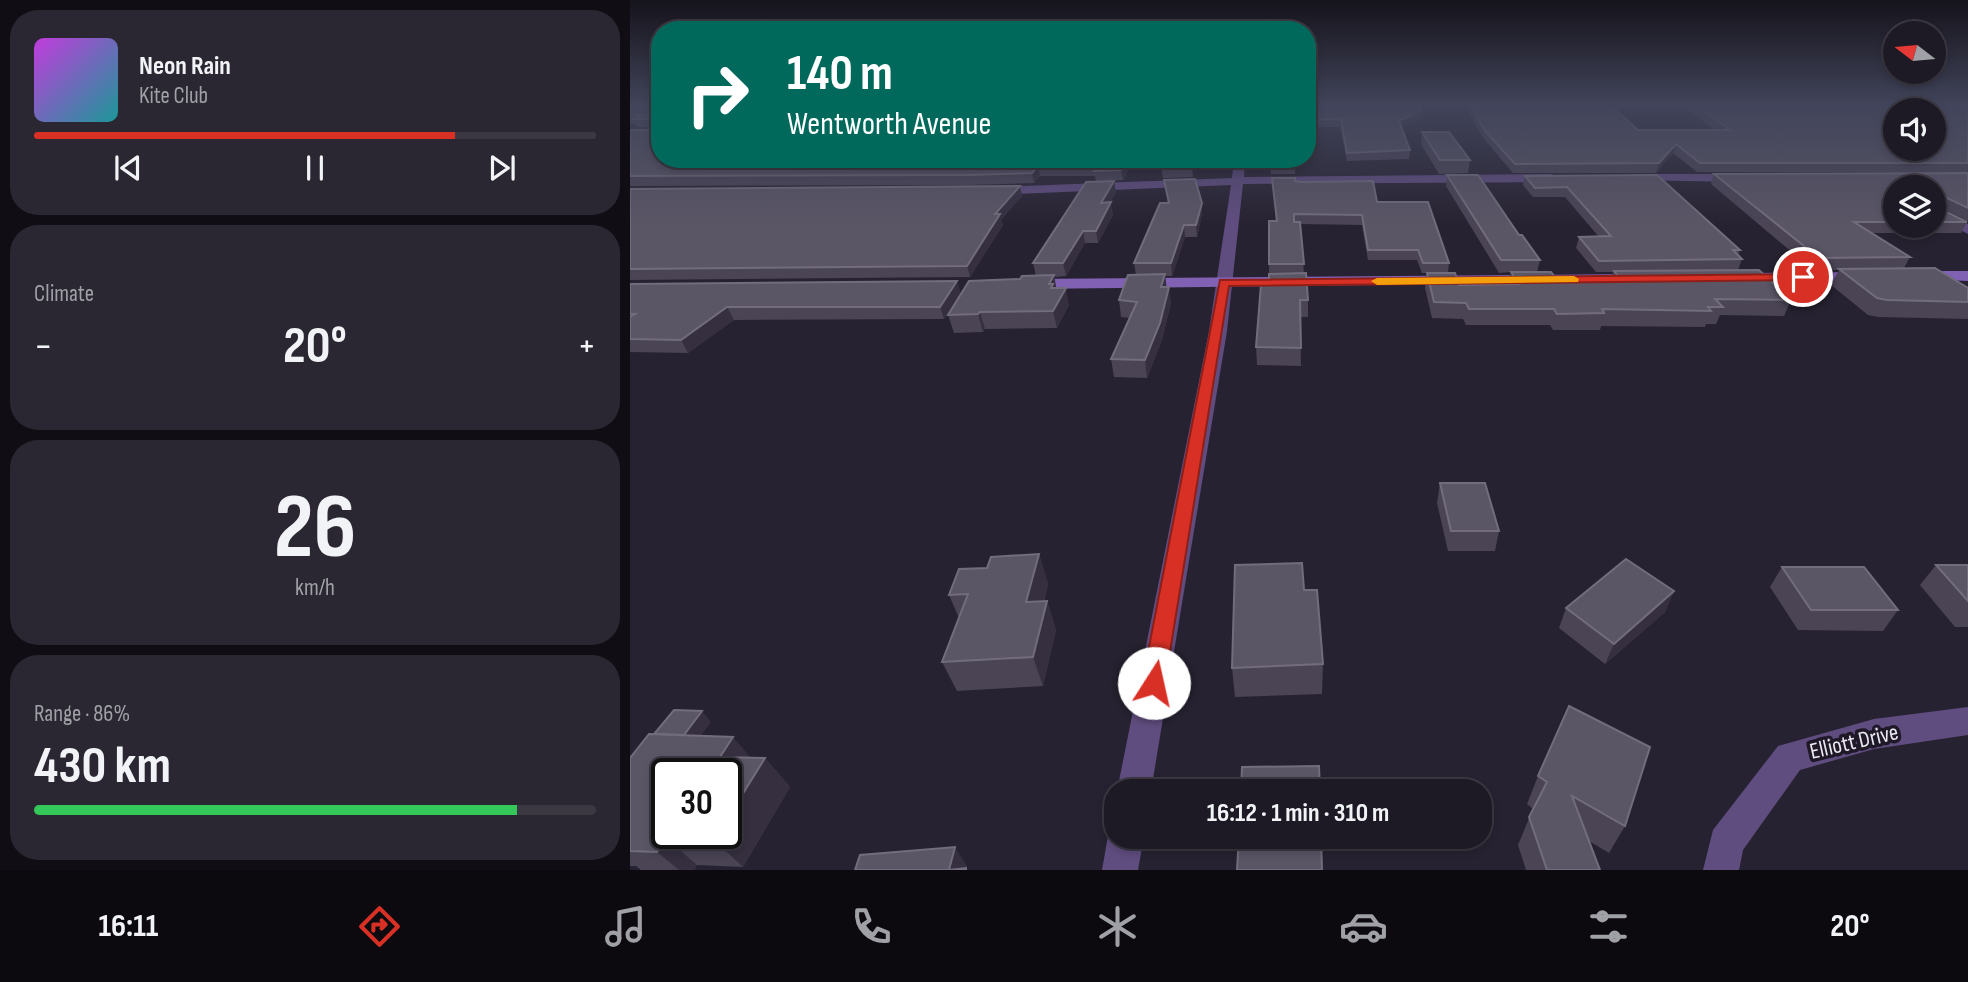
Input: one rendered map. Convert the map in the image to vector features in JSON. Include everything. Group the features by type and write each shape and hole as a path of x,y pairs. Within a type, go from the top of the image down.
{"street":[{"path":"1136,779 1217,331 1239,168"},
{"path":"1614,178 1751,177"},
{"path":"984,191 1237,181 1559,178"},
{"path":"1946,218 1968,230"},
{"path":"1720,278 1968,276"},
{"path":"1017,284 1651,279"},
{"name":"Elliott Drive","path":"1721,870 1726,843 1790,757 1874,734 1968,721"},
{"path":"1120,870 1124,849"}],"building":[{"path":"630,145 651,145 651,168 1036,168 1032,173 967,175 630,176"},
{"path":"1346,145 1408,145 1410,150 1347,153"},
{"path":"1430,145 1458,145 1470,160 1440,160"},
{"path":"1497,145 1675,145 1659,163 1515,164"},
{"path":"1677,145 1883,145 1883,161 1946,161 1946,145 1968,145 1968,163 1700,163"},
{"path":"1096,168 1122,168 1121,170 1094,171"},
{"path":"1968,173 1968,208 1946,197 1946,175 1883,175 1883,222 1854,222 1910,257 1819,258 1714,174"},
{"path":"1447,175 1478,175 1519,235 1522,235 1540,260 1501,260"},
{"path":"1657,175 1740,250 1733,250 1742,259 1599,261 1579,237 1611,236 1567,187 1535,188 1525,176"},
{"path":"1272,178 1295,178 1295,181 1300,182 1373,181 1377,202 1428,202 1449,263 1423,263 1418,250 1368,250 1362,215 1294,214 1294,222 1300,222 1304,264 1269,264 1269,221 1277,221"},
{"path":"1195,179 1202,203 1196,225 1184,225 1171,263 1134,263 1160,203 1169,203 1164,180"},
{"path":"1114,181 1101,203 1111,202 1096,231 1083,231 1063,263 1033,263 1086,182"},
{"path":"1020,186 995,214 1000,214 967,266 630,269 630,189"},
{"path":"1946,212 1967,222 1946,222"},
{"path":"1935,268 1968,288 1968,302 1877,298 1839,269"},
{"path":"1759,270 1791,300 1715,299 1723,307 1708,307 1711,311 1602,309 1604,313 1557,314 1554,309 1469,309 1466,303 1434,302 1427,273 1455,273 1459,285 1519,284 1511,272 1551,272 1558,281 1622,281 1614,271"},
{"path":"1306,273 1308,300 1300,300 1301,348 1256,347 1261,284 1269,284 1269,274"},
{"path":"1165,274 1161,287 1169,287 1160,323 1145,360 1111,359 1137,302 1119,300 1128,275"},
{"path":"1054,275 1049,284 1053,284 1051,288 1066,288 1053,311 948,315 969,281"},
{"path":"957,281 940,307 727,307 681,340 630,339 630,317 635,314 630,314 630,284"},
{"path":"1440,483 1485,483 1499,531 1451,531"},
{"path":"1039,554 1026,602 1047,601 1033,657 942,662 968,594 949,595 959,569 987,568 991,557"},
{"path":"1626,559 1674,591 1614,644 1566,608"},
{"path":"1302,563 1304,590 1317,590 1323,664 1232,668 1235,565"},
{"path":"1936,565 1968,565 1968,601"},
{"path":"1782,567 1864,567 1898,610 1811,610"},
{"path":"1569,706 1650,747 1625,826 1572,796 1600,870 1547,870 1529,817 1547,782 1538,776"},
{"path":"674,710 702,711 684,735 654,734"},
{"path":"649,734 733,737 720,757 765,758 742,795 742,758 651,758 651,849 659,849 657,852 630,851 630,758"},
{"path":"1319,766 1320,779 1242,779 1242,767"},
{"path":"955,847 949,870 855,870 860,855"},
{"path":"1238,849 1321,849 1322,870 1237,870"}],"slow traffic":[{"path":"1377,281 1574,279"}],"route":[{"path":"1154,683 1224,283 1803,277"}]}
